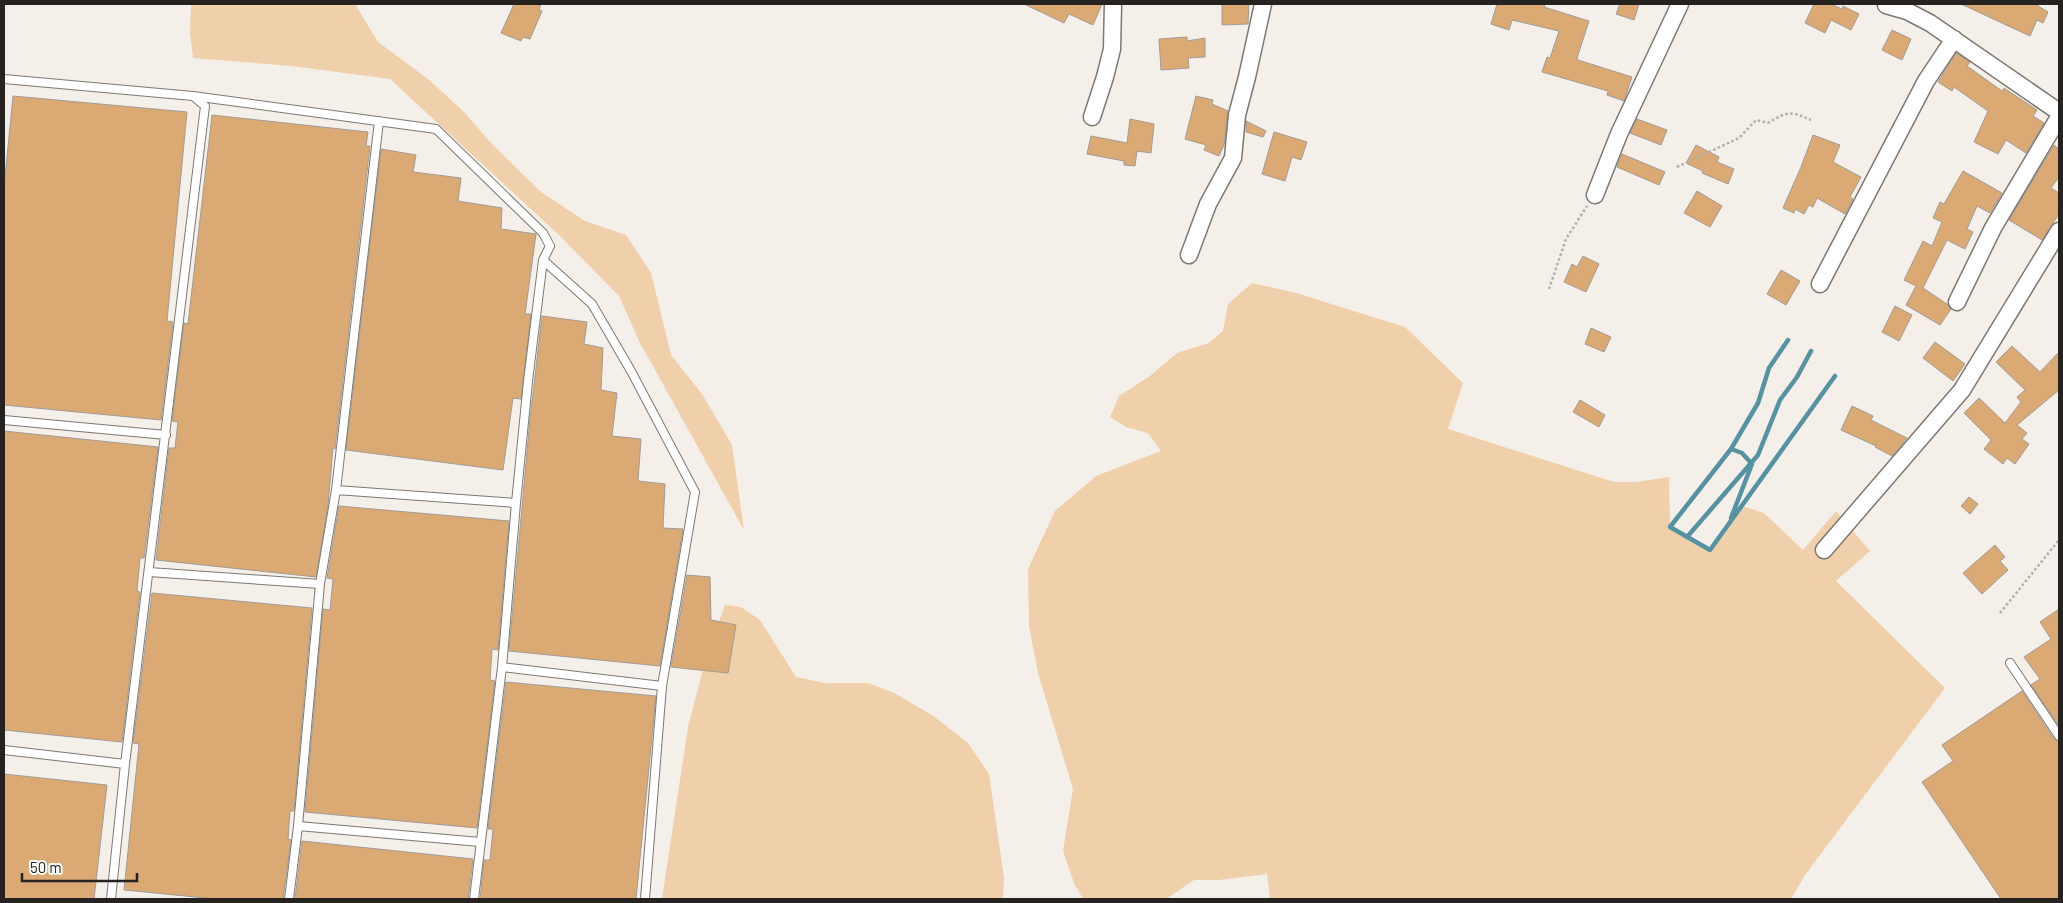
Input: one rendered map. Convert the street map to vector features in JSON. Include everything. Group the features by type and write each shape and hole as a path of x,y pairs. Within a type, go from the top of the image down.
{"street":[{"path":"1092,117 1112,50 1113,4"},
{"path":"1189,255 1208,204 1233,158 1240,99 1249,69 1263,4"},
{"path":"1595,195 1619,134 1680,4"},
{"path":"1884,4 1907,11 1954,40 2059,112"},
{"path":"1820,284 1926,82 1954,40"},
{"path":"1957,302 1993,228 2059,117"},
{"path":"1824,550 1962,390 2059,231"}],"lane":[{"path":"4,79 193,96 436,129 543,233 550,246 543,260 528,381 502,668 474,899"},
{"path":"111,899 125,764 205,106 193,96"},
{"path":"289,899 298,826 320,584 336,490 379,121"},
{"path":"543,260 592,304 631,371 695,492 662,686 645,899"},
{"path":"4,420 166,436"},
{"path":"336,490 516,503"},
{"path":"149,572 320,584"},
{"path":"2010,663 2059,736"},
{"path":"502,668 662,686"},
{"path":"4,750 125,764"},
{"path":"298,826 480,842"}],"path":[{"path":"1677,168 1739,138 1756,120 1768,123 1785,112 1794,113 1811,120"},
{"path":"1548,289 1566,239 1595,195"},
{"path":"2000,613 2059,540"}],"shaded area":[{"path":"191,4 355,4 378,42 428,79 462,110 493,145 541,192 585,221 626,235 651,273 671,355 702,394 732,445 744,530 639,341 619,296 560,236 390,79 292,66 193,58 190,32"},
{"path":"1252,283 1296,293 1405,327 1463,383 1448,429 1614,482 1636,482 1669,477 1670,527 1710,550 1742,506 1764,513 1803,550 1836,511 1870,551 1836,581 1945,688 1805,875 1791,899 1270,899 1267,874 1219,880 1194,880 1166,899 1083,899 1074,883 1063,851 1073,789 1038,673 1029,626 1028,569 1055,511 1096,476 1161,451 1148,433 1126,427 1110,417 1119,396 1150,376 1177,353 1209,343 1223,331 1228,304"},
{"path":"725,605 741,607 760,620 796,677 825,683 868,683 894,693 932,715 968,743 989,774 1004,878 1003,899 662,899 688,727 707,654"}],"building":[{"path":"514,4 541,4 539,10 542,11 530,39 523,37 521,41 501,33"},
{"path":"1024,4 1102,4 1093,25 1069,14 1064,23"},
{"path":"1222,4 1249,4 1248,24 1222,25"},
{"path":"1497,4 1545,4 1544,7 1589,21 1577,58 1578,60 1632,77 1624,101 1607,95 1608,91 1542,72 1547,57 1550,58 1559,31 1512,20 1509,30 1491,24"},
{"path":"1620,4 1639,4 1634,20 1616,14"},
{"path":"1814,4 1831,4 1842,9 1843,6 1859,14 1851,30 1831,20 1825,33 1805,23"},
{"path":"1961,4 2035,4 2048,12 2043,23 2037,20 2030,36"},
{"path":"1892,30 1911,39 1902,60 1882,50"},
{"path":"1187,37 1187,41 1205,38 1205,57 1188,58 1189,68 1161,70 1159,39"},
{"path":"1956,53 1970,62 1967,66 2002,91 2004,88 2037,110 2033,116 2044,123 2026,153 2006,140 1998,154 1974,142 1988,111 1954,87 1952,91 1938,82"},
{"path":"13,96 187,112 167,321 173,322 161,420 4,405 4,187"},
{"path":"1196,96 1213,100 1212,104 1228,111 1224,145 1219,156 1204,150 1206,145 1185,139"},
{"path":"212,115 368,132 366,146 370,146 335,449 333,448 328,505 316,577 156,560 169,448 175,448 178,422 172,421 184,323 188,324"},
{"path":"1130,119 1154,124 1151,153 1137,151 1135,166 1124,165 1124,161 1087,154 1091,136 1127,143"},
{"path":"1637,119 1667,130 1661,145 1630,133"},
{"path":"1246,121 1266,131 1263,137 1246,132"},
{"path":"1274,132 1307,142 1301,160 1292,157 1285,181 1262,174"},
{"path":"1813,135 1840,145 1833,162 1861,177 1850,197 1853,199 1845,214 1817,198 1813,207 1809,205 1804,214 1795,209 1794,213 1783,208"},
{"path":"1696,145 1719,157 1717,162 1734,169 1728,184 1702,173 1703,171 1686,163"},
{"path":"2054,145 2059,149 2059,177 2051,188 2059,193 2059,214 2042,240 2009,220"},
{"path":"381,149 416,155 413,172 461,178 458,201 502,208 501,229 536,234 525,314 531,314 521,399 513,398 503,470 346,450"},
{"path":"1622,154 1665,172 1659,185 1617,167"},
{"path":"1963,171 2002,193 1990,213 1977,206 1967,229 1973,232 1965,249 1947,240 1923,288 1947,304 1951,309 1940,325 1906,305 1916,286 1904,280 1923,241 1932,246 1942,222 1933,218 1940,202 1944,204"},
{"path":"1697,191 1722,206 1710,227 1684,213"},
{"path":"1583,256 1599,264 1586,292 1564,282 1572,264 1577,267"},
{"path":"1781,270 1800,281 1786,305 1767,294"},
{"path":"1895,306 1912,315 1899,341 1882,332"},
{"path":"542,316 587,322 584,344 603,348 601,390 617,393 612,436 641,439 638,481 665,484 663,528 683,529 660,666 509,651 530,419"},
{"path":"1591,328 1611,337 1604,352 1585,344"},
{"path":"1935,342 1965,364 1953,381 1923,358"},
{"path":"2012,346 2040,372 2059,352 2059,390 2017,425 2027,433 2022,439 2029,444 2015,464 2007,458 2003,464 1984,449 1991,440 1964,413 1979,398 2005,423 2021,402 2017,397 2025,390 1996,362"},
{"path":"1580,400 1605,415 1599,427 1573,412"},
{"path":"1852,406 1873,416 1871,420 1907,438 1892,456 1876,446 1841,430"},
{"path":"4,431 158,447 144,558 140,558 137,591 140,592 122,742 4,730"},
{"path":"1969,497 1978,504 1970,514 1961,506"},
{"path":"339,506 509,521 498,650 492,649 490,680 495,681 477,828 305,812 323,609 330,610 333,579 327,578"},
{"path":"1995,545 2005,557 2000,561 2008,570 1982,594 1963,573"},
{"path":"687,575 710,577 711,620 736,625 728,673 671,667"},
{"path":"152,593 312,608 294,811 290,811 288,839 291,840 283,899 216,899 124,890 139,744 133,743"},
{"path":"2059,609 2059,726 2031,685 2040,679 2024,657 2051,639 2040,622"},
{"path":"506,682 656,696 636,899 480,899 484,860 490,860 493,829 488,829"},
{"path":"2022,691 2054,739 2059,742 2059,899 2001,899 1922,782 1953,761 1942,745"},
{"path":"4,774 107,785 94,899 4,899"},
{"path":"302,841 473,859 468,899 295,899"}],"waterway":[{"path":"1788,340 1769,368 1758,403 1731,449 1670,527 1710,550 1835,376"},
{"path":"1687,537 1758,455 1780,400 1797,377 1811,351"},
{"path":"1731,449 1742,453 1752,464 1731,518"}]}
